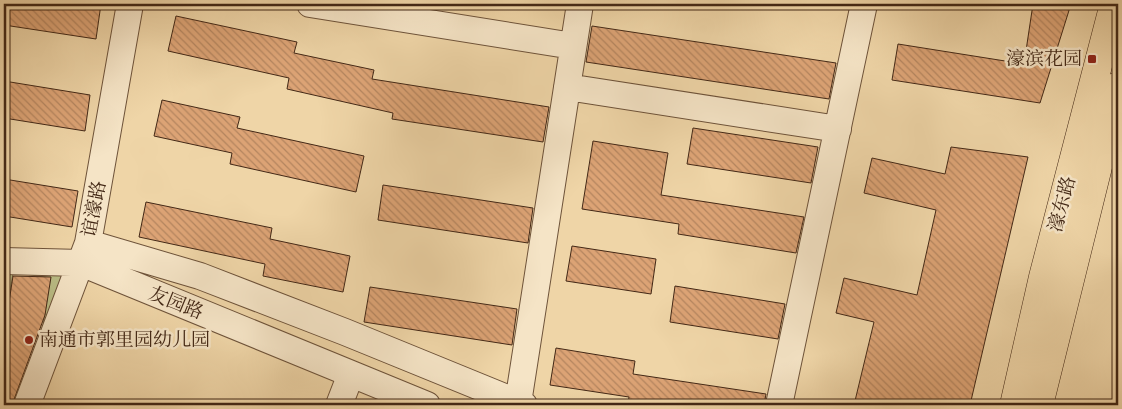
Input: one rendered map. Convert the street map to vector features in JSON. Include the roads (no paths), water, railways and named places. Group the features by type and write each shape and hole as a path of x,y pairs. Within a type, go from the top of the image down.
{"main road":[{"name":"濠东路","path":"1014,405 1043,277 1114,4"},
{"name":"濠东路","path":"1039,405 1118,86"}],"street":[{"name":"谊濠路","path":"27,405 85,253 130,4"},
{"path":"310,4 573,46"},
{"path":"85,253 200,276 345,332 521,404 580,4"},
{"path":"779,405 864,4"},
{"path":"567,87 838,129"},
{"name":"友园路","path":"4,261 85,253 351,374 427,405"},
{"path":"339,405 351,374"}],"place":[{"name":"濠滨花园","path":"1092,59"},
{"name":"南通市郭里园幼儿园","path":"29,340"}]}
